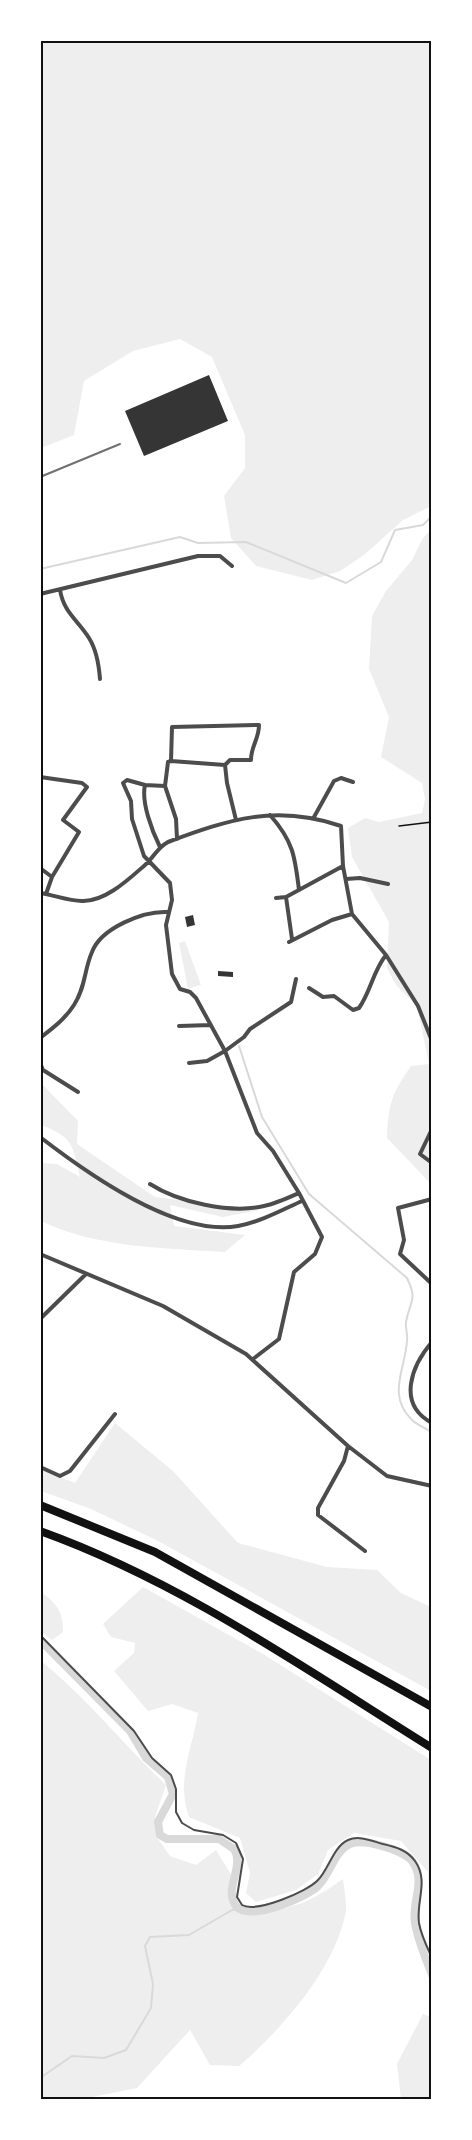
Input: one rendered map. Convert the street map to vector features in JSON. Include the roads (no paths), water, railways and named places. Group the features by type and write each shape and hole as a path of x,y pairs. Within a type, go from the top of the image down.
{"highway":[{"path":"40,1504 155,1552 432,1707"},
{"path":"40,1531 107,1558 180,1593 432,1748"}],"street":[{"path":"40,594 198,556 220,556 232,566"},
{"path":"60,590 63,605 90,639 99,667 100,679"},
{"path":"177,839 176,819 165,786 168,762 171,761 172,727 259,725 259,735 251,747 251,759 230,759 225,765 226,783 236,820"},
{"path":"171,761 225,765"},
{"path":"40,777 82,783 87,787 63,820 79,832 43,893 81,901 96,898 119,886 148,862 160,847 177,839 236,820 269,814 314,817 341,826 343,866 352,914 386,954 418,1006 432,1041"},
{"path":"314,817 334,781 341,778 354,782"},
{"path":"165,786 145,785 127,780 123,783 131,801 132,819 148,862 169,880 172,900 167,912 166,925 174,981 180,989 193,994 211,1025 225,1051 257,1133 273,1151 322,1236 315,1254 294,1272 279,1339 253,1359"},
{"path":"145,785 144,794 155,837 160,847"},
{"path":"269,814 288,837 294,850 299,890"},
{"path":"276,898 286,897 343,866"},
{"path":"40,868 52,877"},
{"path":"346,879 360,878 388,884"},
{"path":"286,897 291,940 332,920 352,914"},
{"path":"40,1038 61,1022 73,1006 97,942 130,918 167,912"},
{"path":"309,988 323,997 334,996 353,1010 359,1008 369,993 378,966 386,954"},
{"path":"189,1063 207,1061 225,1051 244,1037 250,1029 291,1002 296,979"},
{"path":"179,1026 211,1025"},
{"path":"40,1063 44,1070 78,1092"},
{"path":"432,1129 420,1154 432,1162"},
{"path":"40,1137 104,1181 185,1223 210,1227 238,1226 302,1201"},
{"path":"150,1184 171,1196 227,1207 263,1207 299,1193"},
{"path":"432,1199 398,1208 404,1240 400,1254 432,1284"},
{"path":"40,1254 163,1306 253,1359 348,1446 387,1476 432,1486"},
{"path":"40,1260 46,1257"},
{"path":"40,1318 86,1274"},
{"path":"432,1342 421,1354 411,1374 411,1394 417,1410 432,1423"},
{"path":"40,1467 60,1476 70,1471 115,1414"},
{"path":"348,1446 344,1461 318,1508 318,1515 365,1551"}],"lane":[{"path":"40,1635 134,1731 152,1758 171,1775 176,1789 178,1819 194,1830 223,1835 236,1843 243,1859 237,1897 242,1905 255,1907 306,1890 318,1880 338,1849 348,1840 363,1838 399,1848 408,1853 420,1869 422,1879 419,1922 432,1958"}],"waterway":[{"path":"40,569 180,537 198,543 246,542 346,583 381,562 395,530 423,525 432,516"},
{"path":"239,1046 262,1117 309,1194 407,1278 413,1296 406,1322 406,1350 399,1381 400,1401 404,1411 412,1420 432,1433"},
{"path":"40,1640 130,1731 146,1758 168,1777 173,1794 158,1822 160,1835 167,1839 219,1839 234,1849 237,1863 232,1892 236,1906 243,1910 265,1910 303,1896 319,1885 339,1853 348,1845 362,1843 391,1849 407,1857 416,1869 418,1884 415,1923 432,1975"},
{"path":"40,2078 72,2056 104,2058 126,2050 151,2008 153,1984 145,1946 150,1937 189,1935 232,1910 239,1909"}],"railway":[{"path":"40,477 120,444"}]}
